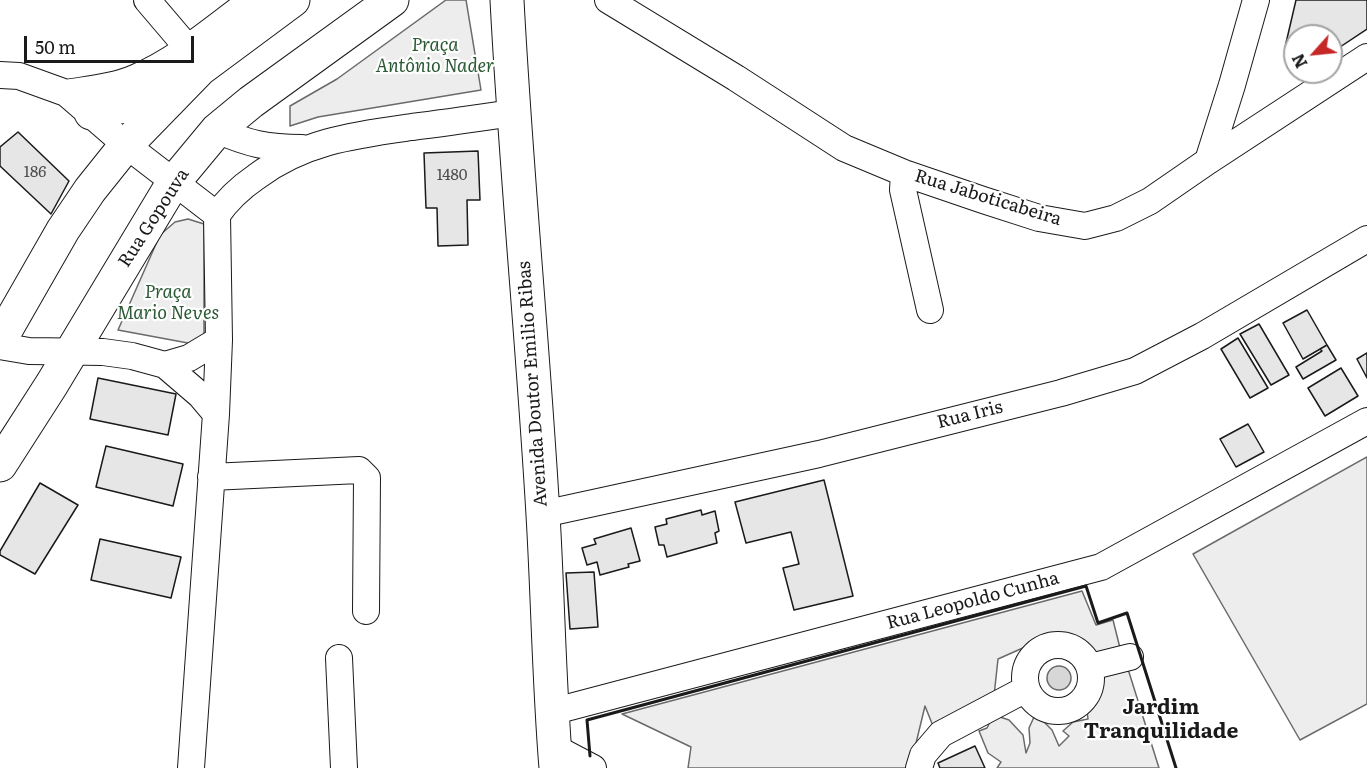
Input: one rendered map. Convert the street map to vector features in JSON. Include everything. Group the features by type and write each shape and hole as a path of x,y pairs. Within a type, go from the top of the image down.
{"main road":[{"path":"0,340 63,230 90,190 126,145 185,83 217,55 293,0"},
{"name":"Rua Gopouva","path":"0,465 173,183 217,130 251,102 392,0"},
{"name":"Avenida Doutor Emilio Ribas","path":"507,0 513,113 543,514 555,758"},
{"path":"91,113 129,106 156,97 185,83"}],"street":[{"path":"147,0 187,47"},
{"path":"66,93 109,86 137,77 162,64 252,0"},
{"name":"Rua Jaboticabeira","path":"608,0 736,78 844,148 904,173 1039,218 1085,226 1116,218 1150,201 1367,57"},
{"path":"1208,161 1256,0"},
{"path":"0,75 19,76 66,93 173,183 217,215"},
{"path":"190,768 216,414 219,340 217,215 225,202 244,185 305,148 346,136 513,113"},
{"path":"217,130 241,141 272,148 305,148"},
{"path":"904,173 903,190 930,310"},
{"name":"Rua Iris","path":"543,514 819,454 1061,393 1135,371 1202,336 1367,239"},
{"path":"165,365 189,358 219,340"},
{"path":"0,346 29,351 103,352 132,356 165,365 200,395 216,414"},
{"name":"Rua Leopoldo Cunha","path":"552,712 1101,567 1367,421"},
{"path":"211,477 359,470 367,478 366,611"},
{"path":"1058,643 1078,650 1090,667 1091,688 1078,705 1059,712 1039,705 1026,688 1026,667 1038,650 1058,643"},
{"path":"1090,667 1130,657"},
{"path":"339,658 344,768"},
{"path":"919,768 923,755 941,734 1026,688"},
{"path":"555,758 593,768"}],"shaded area":[{"name":"Praça Antônio Nader","path":"446,0 466,0 481,90 318,117 290,126 290,106 337,79"},
{"name":"Praça Mario Neves","path":"188,219 204,224 204,346 118,330 160,235 175,222"},
{"path":"1367,457 1367,704 1300,740 1193,554"},
{"path":"1082,591 1096,625 1113,620 1121,652 1092,659 1079,646 1059,639 1034,643 998,659 994,696 935,731 925,706 910,768 688,768 691,747 622,714"},
{"path":"1059,666 1068,669 1071,678 1068,687 1059,690 1050,687 1047,678 1050,669"},
{"path":"1128,669 1159,768 997,768 1001,762 988,753 979,731 987,728 991,720 1000,717 1009,720 1023,735 1026,753 1030,743 1029,728 1034,717 1044,722 1052,730 1059,746 1069,736 1063,731 1073,722 1088,719 1086,703 1098,676"}],"building":[{"path":"1296,0 1367,0 1367,29 1343,45 1343,24 1290,24"},
{"path":"18,132 69,181 51,214 0,166 0,147"},
{"path":"478,151 480,200 467,200 468,245 438,246 437,208 426,208 424,153"},
{"path":"1307,310 1327,345 1303,359 1283,323"},
{"path":"1259,324 1289,375 1271,385 1240,334"},
{"path":"1238,338 1268,388 1250,398 1221,349"},
{"path":"1327,345 1336,360 1303,379 1296,367 1322,351 1320,349"},
{"path":"1367,353 1367,378 1357,359"},
{"path":"1341,368 1358,396 1325,416 1308,388"},
{"path":"98,378 176,394 168,435 90,419"},
{"path":"1248,424 1264,452 1236,467 1220,439"},
{"path":"106,446 183,464 173,506 96,487"},
{"path":"824,480 853,596 794,610 783,568 799,564 791,532 746,543 735,502"},
{"path":"40,483 78,505 35,574 0,555 0,551"},
{"path":"701,510 702,515 715,511 719,531 715,533 717,543 667,557 664,545 659,545 655,527 667,524 666,519"},
{"path":"631,528 640,561 628,564 629,567 600,575 597,562 587,565 582,548 596,544 594,539"},
{"path":"100,539 181,557 171,598 91,580"},
{"path":"594,572 598,627 570,629 566,573"},
{"path":"975,746 985,768 940,768 938,763"}],"wall":[{"path":"590,756 587,720 1086,586 1098,623 1127,613 1176,768"}],"district":[{"name":"Jardim Tranquilidade","path":"1161,720"}]}
